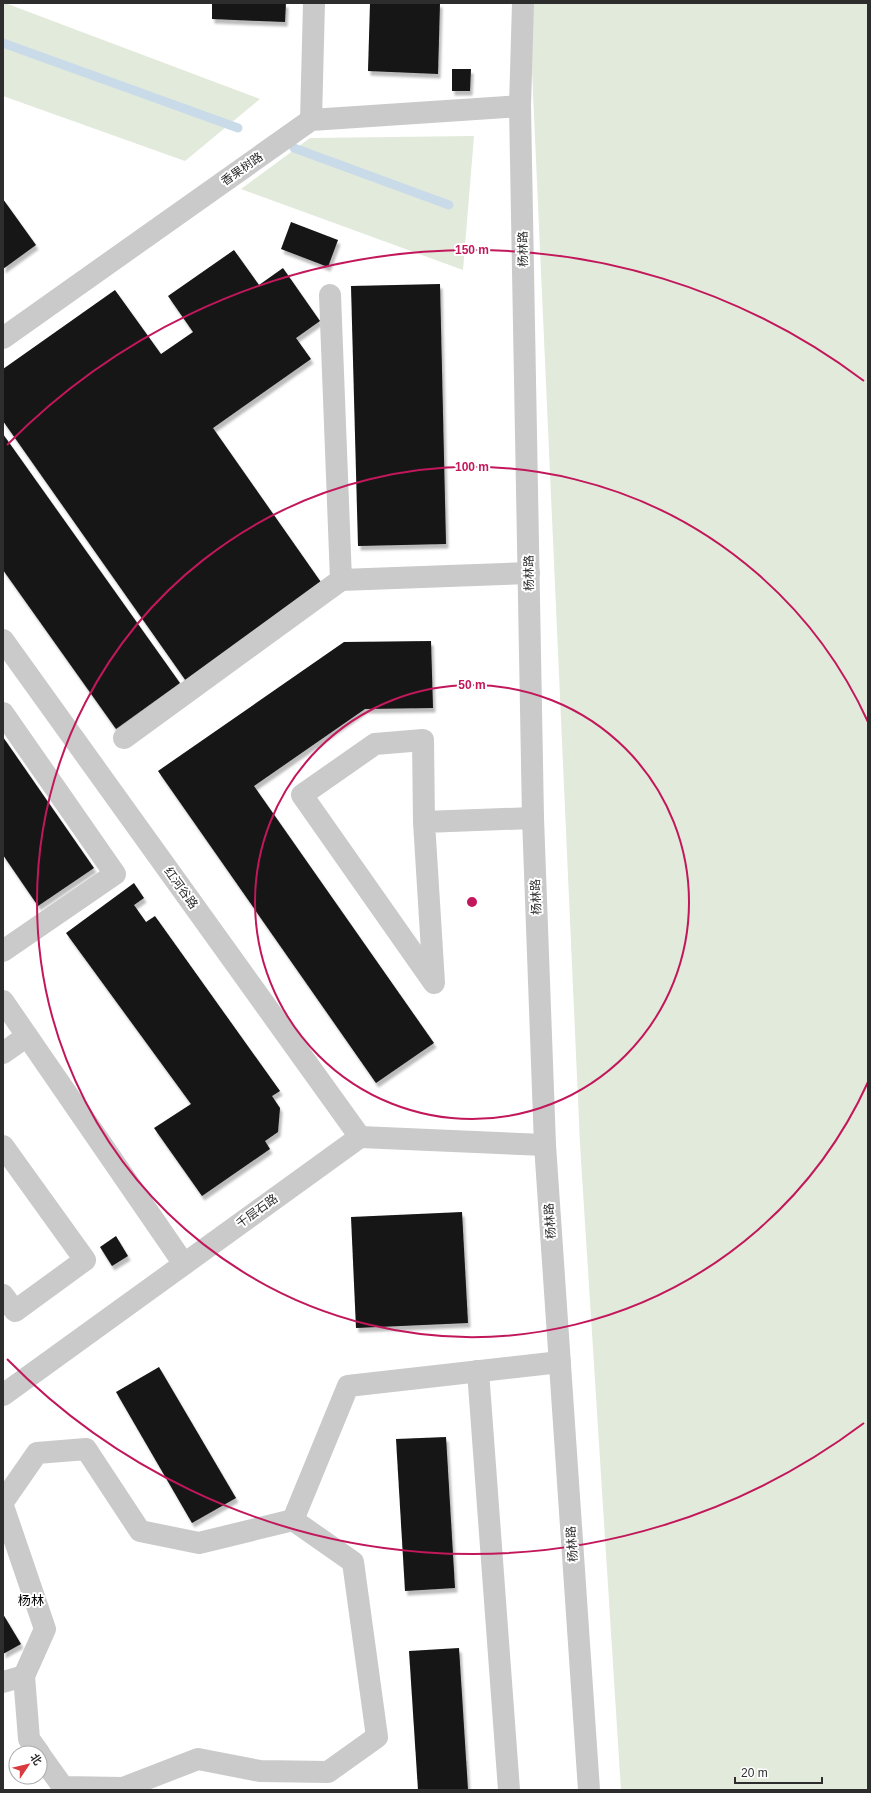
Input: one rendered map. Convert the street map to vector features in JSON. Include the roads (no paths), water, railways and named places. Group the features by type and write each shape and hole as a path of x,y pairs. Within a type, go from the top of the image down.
{"street":[{"path":"314,3 311,120 520,106"},
{"name":"杨林路","path":"523,3 520,106 530,573 533,818 545,1145 589,1790"},
{"name":"香果树路","path":"3,338 311,120"},
{"path":"330,295 341,580"},
{"path":"124,738 341,580 530,573"},
{"name":"红河谷路","path":"3,640 360,1137"},
{"path":"3,713 115,874 3,951"},
{"path":"423,740 424,822 434,983 302,795 375,744 423,740"},
{"path":"424,822 533,818"},
{"path":"3,1001 184,1264"},
{"path":"3,1054 27,1036"},
{"path":"360,1137 545,1145"},
{"name":"千层石路","path":"3,1395 360,1137"},
{"path":"3,1146 85,1260 15,1311 3,1295"},
{"path":"293,1520 348,1386 560,1362"},
{"path":"478,1371 509,1790"},
{"path":"3,1502 37,1453 86,1449 140,1531 199,1543 293,1520 353,1562 377,1737 328,1772 260,1771 198,1759 123,1788 63,1787 48,1766"},
{"path":"3,1506 45,1629 24,1676 29,1740 33,1745"},
{"path":"3,1682 24,1676"}],"waterway":[{"path":"3,43 238,128"},
{"path":"294,148 449,205"}],"district":[{"name":"杨林","path":"31,1600"}]}
